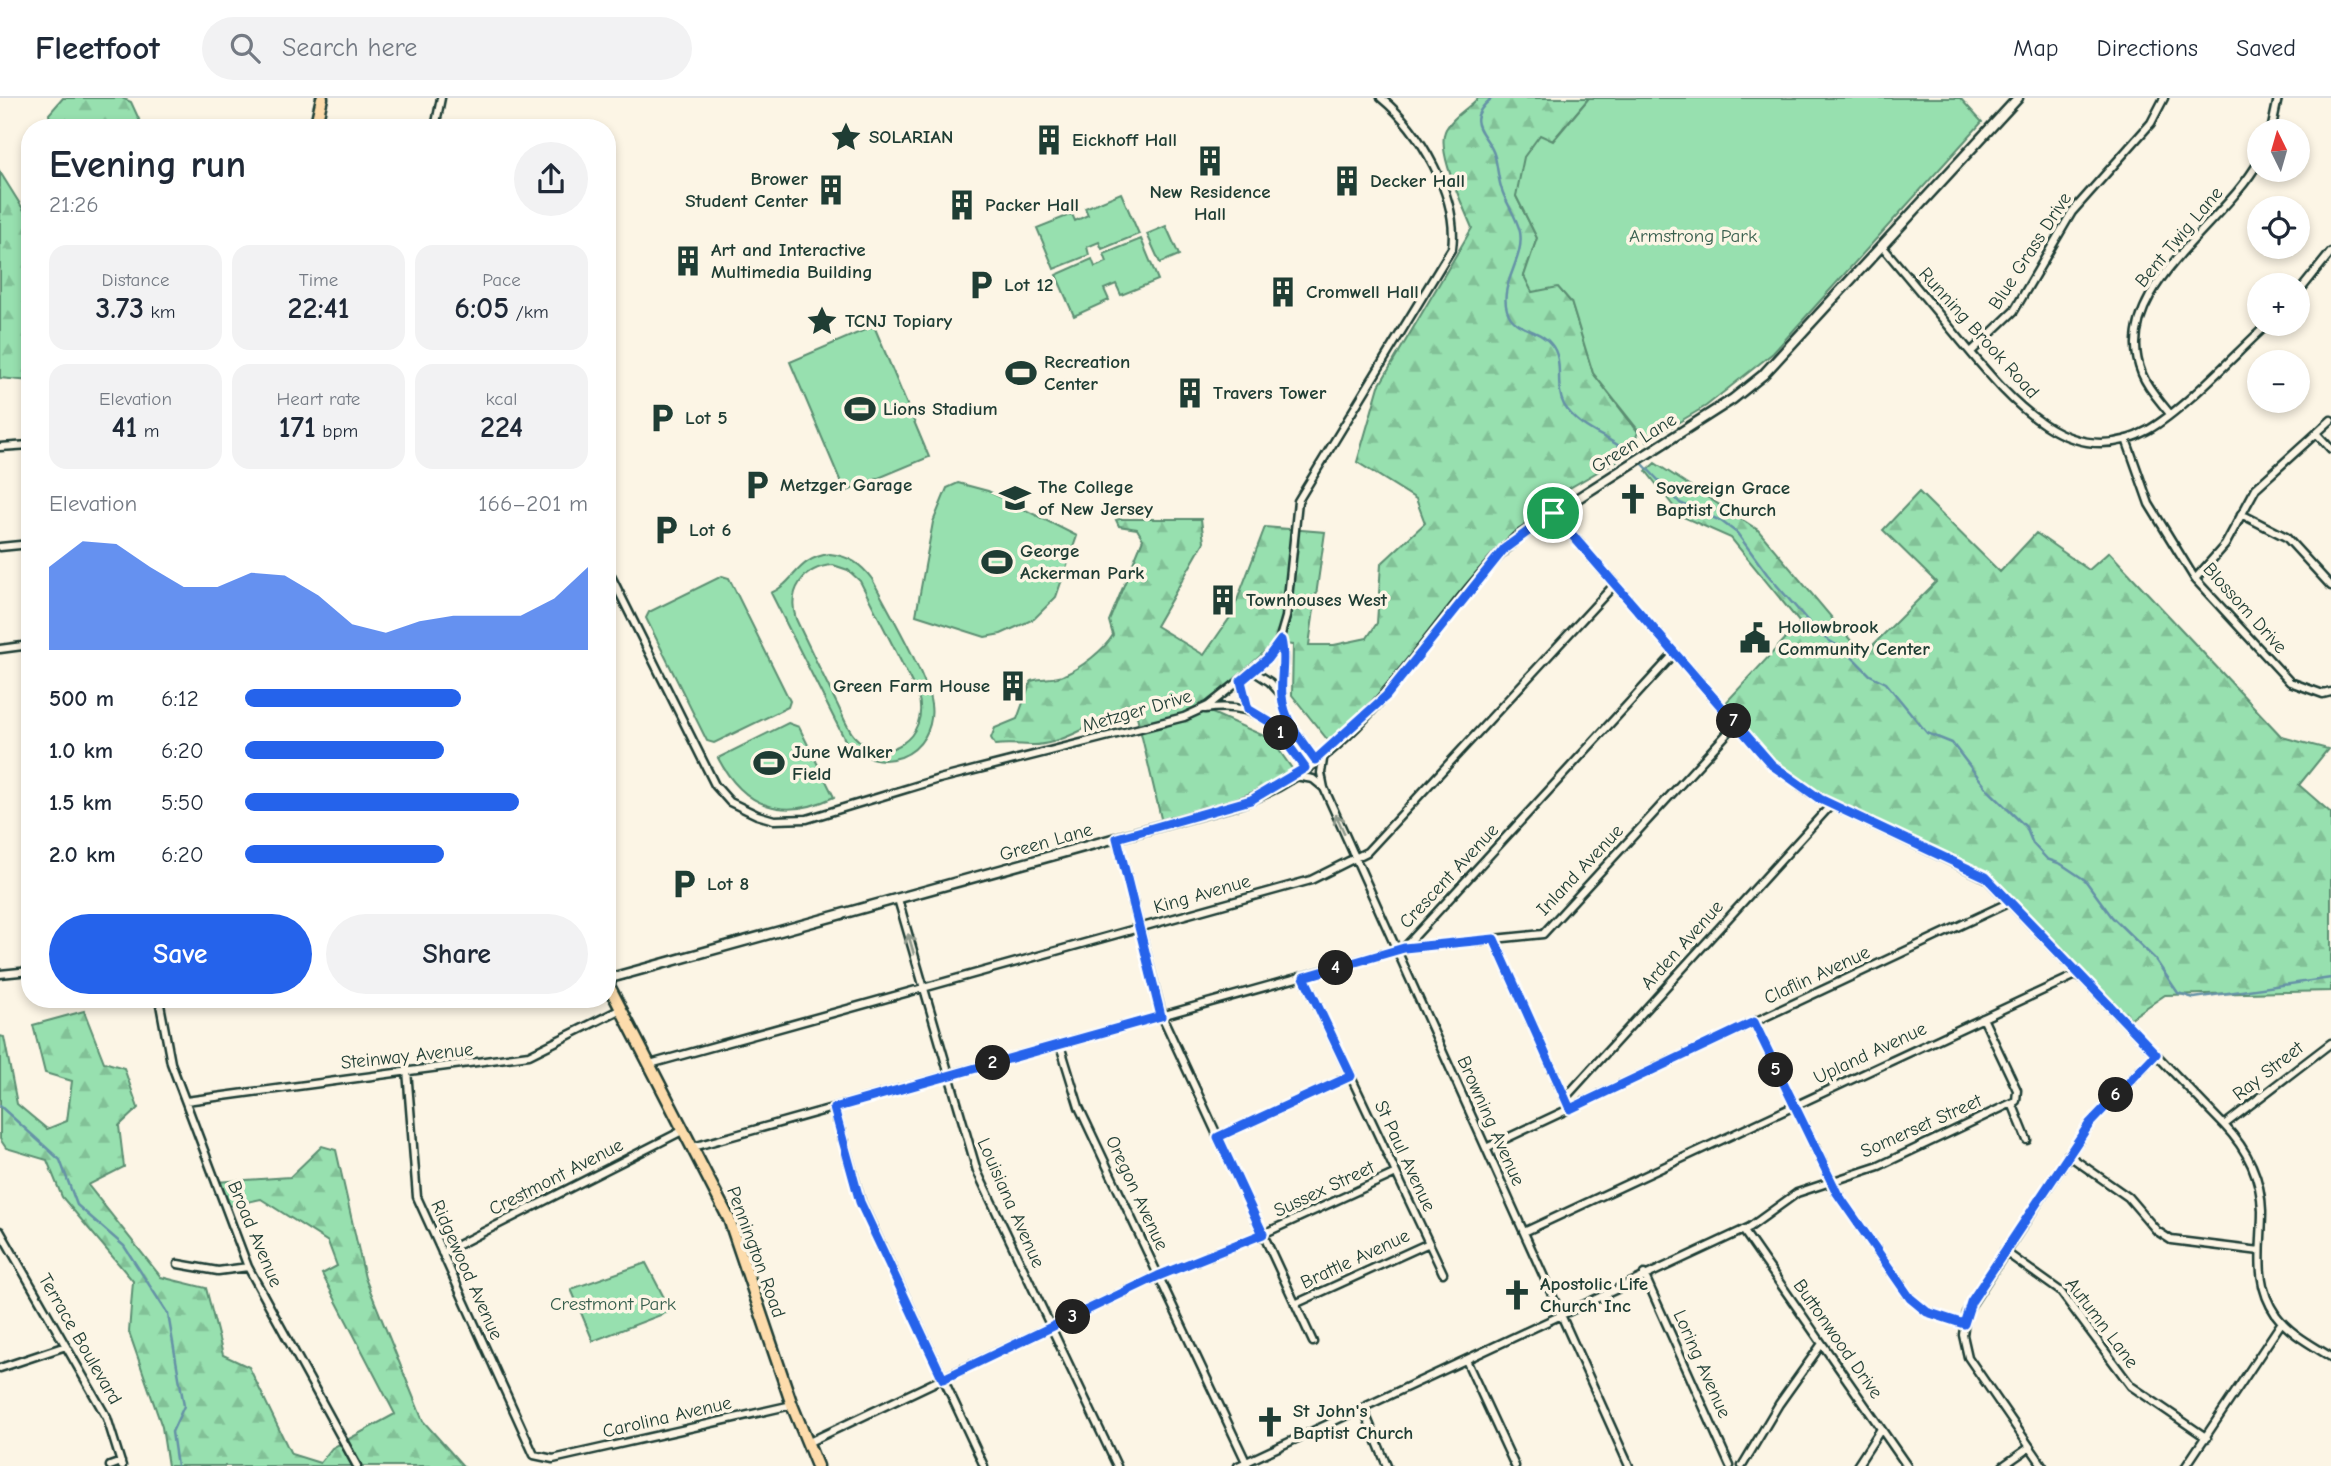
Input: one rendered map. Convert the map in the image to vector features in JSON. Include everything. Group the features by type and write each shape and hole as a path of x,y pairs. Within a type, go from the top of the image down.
{"main road":[{"path":"317,119 322,98"},
{"name":"Pennington Road","path":"616,999 732,1225 792,1405 817,1466"}],"street":[{"path":"437,119 441,98"},
{"path":"1315,760 1287,718 1282,696 1284,652 1281,640 1298,501 1452,248 1452,219 1426,150 1411,128 1381,98"},
{"name":"Green Lane","path":"616,978 1251,800 1294,776 1324,753 1386,696 1504,549 1553,513 1750,387 2018,98"},
{"name":"Blue Grass Drive","path":"1970,352 2014,311 2072,212 2151,123 2164,98"},
{"path":"2274,119 2278,98"},
{"name":"Bent Twig Lane","path":"2170,414 2148,386 2137,359 2136,332 2141,312 2150,293 2247,180"},
{"name":"Running Brook Road","path":"1882,246 2004,390 2048,428 2088,442 2126,439 2147,431 2170,414 2255,336"},
{"path":"2310,278 2331,252"},
{"path":"2195,579 2225,545 2256,488 2331,420"},
{"path":"2317,433 2331,449"},
{"name":"Blossom Drive","path":"2126,439 2149,504 2195,579 2290,682 2314,692 2331,692"},
{"path":"0,447 21,446"},
{"path":"1553,513 1736,724 1788,779 1832,805 1975,870 2010,902 2224,1125 2245,1151 2257,1180 2262,1212 2259,1268 2265,1294 2282,1322 2331,1357"},
{"path":"2241,514 2286,537 2331,586"},
{"path":"0,547 21,545"},
{"name":"King Avenue","path":"650,1064 1311,880 1356,860 1367,852 1615,584"},
{"name":"Metzger Drive","path":"616,586 715,785 742,809 774,820 807,819 939,779 1184,717 1203,710 1241,681 1271,655 1281,640"},
{"path":"0,649 21,646"},
{"name":"Crescent Avenue","path":"693,1147 1401,949 1675,653"},
{"path":"1253,671 1270,682 1282,696"},
{"path":"1241,681 1248,709"},
{"path":"1203,710 1248,709 1273,724 1305,768"},
{"name":"Inland Avenue","path":"1401,949 1542,934 1736,724"},
{"path":"1324,753 1321,773 1324,788"},
{"path":"1294,776 1313,779 1324,788"},
{"name":"Browning Avenue","path":"1324,788 1356,860 1401,949 1486,1148 1629,1466"},
{"name":"Arden Avenue","path":"1565,1098 1832,805"},
{"path":"1117,838 1161,1016 1313,1342"},
{"name":"Louisiana Avenue","path":"898,900 976,1171 1116,1466"},
{"name":"Claflin Avenue","path":"1486,1148 2010,902"},
{"path":"1494,939 1570,1109"},
{"path":"0,974 21,972"},
{"name":"Upland Avenue","path":"1524,1232 2078,974"},
{"name":"St Paul Avenue","path":"1304,977 1443,1273"},
{"name":"Broad Avenue","path":"160,1008 165,1046 248,1267 357,1466"},
{"name":"Steinway Avenue","path":"186,1101 407,1070 433,1070 529,1055 621,1009"},
{"path":"1983,1017 2018,1093 2016,1101 2012,1103 2026,1140"},
{"path":"1754,1022 1831,1180 1910,1298 1927,1312 1964,1324"},
{"name":"Ray Street","path":"2224,1125 2331,1043"},
{"name":"Oregon Avenue","path":"1060,1045 1079,1107 1247,1464"},
{"path":"2043,1466 1973,1366 1965,1346 1964,1324 1971,1302 2068,1155 2102,1110 2156,1054"},
{"name":"Ridgewood Avenue","path":"407,1070 414,1188 530,1450 540,1458 550,1460"},
{"path":"1218,1137 1351,1076"},
{"name":"Somerset Street","path":"1238,1466 1466,1360 1562,1312 1744,1230 1797,1193 1879,1166 2012,1103"},
{"path":"834,1108 860,1202 984,1466"},
{"name":"Crestmont Avenue","path":"442,1253 684,1130"},
{"path":"2068,1155 2128,1197 2157,1231 2171,1240 2260,1251"},
{"name":"Sussex Street","path":"807,1443 1158,1276 1263,1234 1396,1173"},
{"name":"Buttonwood Drive","path":"1744,1230 1907,1466"},
{"name":"Terrace Boulevard","path":"0,1231 107,1418 122,1464"},
{"name":"Brattle Avenue","path":"1295,1304 1429,1243"},
{"name":"Autumn Lane","path":"2004,1251 2060,1291 2131,1386 2207,1438"},
{"path":"178,1264 218,1271 248,1267"},
{"name":"Loring Avenue","path":"1644,1274 1730,1466"},
{"path":"2186,1466 2282,1322"},
{"path":"1742,1466 1779,1404 1821,1345"},
{"path":"0,1368 66,1346"},
{"path":"1466,1360 1515,1466"},
{"name":"Carolina Avenue","path":"550,1460 792,1405"},
{"path":"1363,1408 1387,1466"},
{"path":"1857,1466 1881,1429"},
{"path":"2003,1466 2030,1447"},
{"path":"110,1466 122,1464"}],"green space":[{"path":"63,98 122,98 131,102 139,119 50,119 49,114"},
{"path":"1478,98 1589,98 1552,141 1516,196 1537,238 1524,276 1558,287 1571,302 1593,373 1638,432 1630,453 1542,504 1554,518 1506,552 1334,748 1292,695 1293,645 1274,643 1203,709 1271,739 1298,777 1262,797 1163,827 1137,716 1117,709 1089,727 1054,741 1034,745 995,745 991,738 995,728 1017,719 1031,681 1060,677 1071,672 1098,652 1113,635 1109,621 1143,539 1137,529 1119,526 1116,520 1201,519 1204,542 1156,626 1204,655 1231,616 1265,527 1325,532 1309,645 1334,645 1367,638 1377,623 1381,564 1425,523 1416,499 1357,462 1379,386 1472,228 1447,163 1444,138 1449,124"},
{"name":"Armstrong Park","path":"1589,98 1960,98 1982,122 1773,353 1706,406 1647,441 1593,373 1571,302 1558,287 1532,292 1524,276 1537,238 1516,196 1524,157 1540,135 1553,141"},
{"path":"0,172 21,206 21,380 0,378"},
{"path":"1121,193 1139,234 1102,249 1099,242 1087,247 1089,255 1054,269 1037,228 1072,214 1075,221 1088,215 1085,208"},
{"path":"1166,226 1179,255 1160,263 1147,234"},
{"path":"1141,239 1158,280 1121,295 1116,284 1104,289 1109,300 1074,316 1056,275 1092,259 1095,267 1107,262 1104,254"},
{"name":"Lions Stadium","path":"874,326 929,457 845,492 790,362"},
{"path":"1655,463 1758,530 1863,655 1936,582 1883,530 1919,492 2000,572 2036,533 2089,570 2109,552 2282,737 2328,749 2299,785 2331,813 2331,991 2165,995 2125,1022 1985,876 1814,798 1752,746 1720,709 1800,623 1731,538 1681,516 1646,471"},
{"name":"George Ackerman Park","path":"958,483 988,491 1077,536 1056,597 1034,619 1001,634 985,637 916,615 933,522 947,488"},
{"path":"830,554 843,557 859,565 868,574 923,678 931,705 931,721 921,743 901,757 886,760 872,758 847,744 771,593 786,583 803,565 819,556","holes":["833,565 848,570 860,581 918,695 918,724 902,744 891,749 866,745 851,732 796,619 796,590 806,576 813,570"]},
{"path":"722,576 729,578 790,701 788,707 714,743 707,741 646,618 649,612"},
{"name":"June Walker Field","path":"788,723 799,727 834,797 798,808 767,805 740,789 728,775 718,758"},
{"path":"84,1011 104,1062 124,1068 138,1108 119,1126 124,1167 88,1185 161,1277 206,1288 223,1355 249,1367 291,1454 320,1463 332,1448 395,1414 322,1274 337,1266 328,1242 261,1199 224,1207 216,1182 290,1177 322,1146 336,1150 365,1278 423,1421 463,1466 168,1466 162,1427 129,1332 133,1281 62,1197 47,1160 6,1148 0,1139 0,1036 4,1037 17,1104 47,1129 67,1121 72,1081 45,1073 33,1025"},
{"name":"Crestmont Park","path":"646,1263 671,1311 593,1341 571,1289"}],"waterway":[{"path":"1492,98 1483,107 1477,122 1495,157 1501,188 1517,222 1521,242 1506,290 1507,310 1515,322 1546,339 1555,350 1559,365 1561,398 1571,414 1579,422 1636,458"},
{"path":"1641,462 1680,503 1721,521 1737,533 1767,574 1820,635 1846,651 1870,675 1886,683 1927,733 1952,743 1988,790 2026,827 2033,844 2047,859 2061,864 2085,880 2112,917 2155,959 2178,993 2194,998 2331,978"},
{"path":"0,1106 60,1160 77,1205 124,1246 168,1314 184,1406 172,1432 177,1466"}],"place":[{"name":"SOLARIAN","path":"846,137"},
{"name":"Eickhoff Hall","path":"1049,140"},
{"name":"New Residence Hall","path":"1210,161"},
{"name":"Decker Hall","path":"1347,181"},
{"name":"Brower Student Center","path":"831,190"},
{"name":"Packer Hall","path":"962,205"},
{"name":"Art and Interactive Multimedia Building","path":"688,261"},
{"name":"Lot 12","path":"981,285"},
{"name":"Cromwell Hall","path":"1283,292"},
{"name":"TCNJ Topiary","path":"822,321"},
{"name":"Recreation Center","path":"1021,373"},
{"name":"Travers Tower","path":"1190,393"},
{"name":"Lions Stadium","path":"860,409"},
{"name":"Lot 5","path":"662,418"},
{"name":"Metzger Garage","path":"757,485"},
{"name":"The College of New Jersey","path":"1015,498"},
{"name":"Sovereign Grace Baptist Church","path":"1633,499"},
{"name":"Lot 6","path":"666,530"},
{"name":"George Ackerman Park","path":"997,562"},
{"name":"Townhouses West","path":"1223,600"},
{"name":"Hollowbrook Community Center","path":"1755,638"},
{"name":"Green Farm House","path":"1013,686"},
{"name":"June Walker Field","path":"769,763"},
{"name":"Lot 8","path":"684,884"},
{"name":"Apostolic Life Church Inc","path":"1517,1295"},
{"name":"St John's Baptist Church","path":"1270,1422"}],"route":[{"path":"1553,513 1772,765 1802,789 1820,799 1986,877 2156,1054 2090,1123 1971,1302 1964,1324 1937,1317 1917,1306 1910,1298 1837,1193 1754,1022 1570,1109 1494,939 1404,948 1304,977 1351,1076 1218,1137 1263,1234 1158,1276 943,1379 860,1202 834,1108 1161,1016 1117,838 1251,800 1305,768 1273,724 1248,709 1241,681 1267,659 1281,640 1284,652 1283,707 1293,729 1315,760 1371,713 1504,549 1531,526 1553,513"}]}
